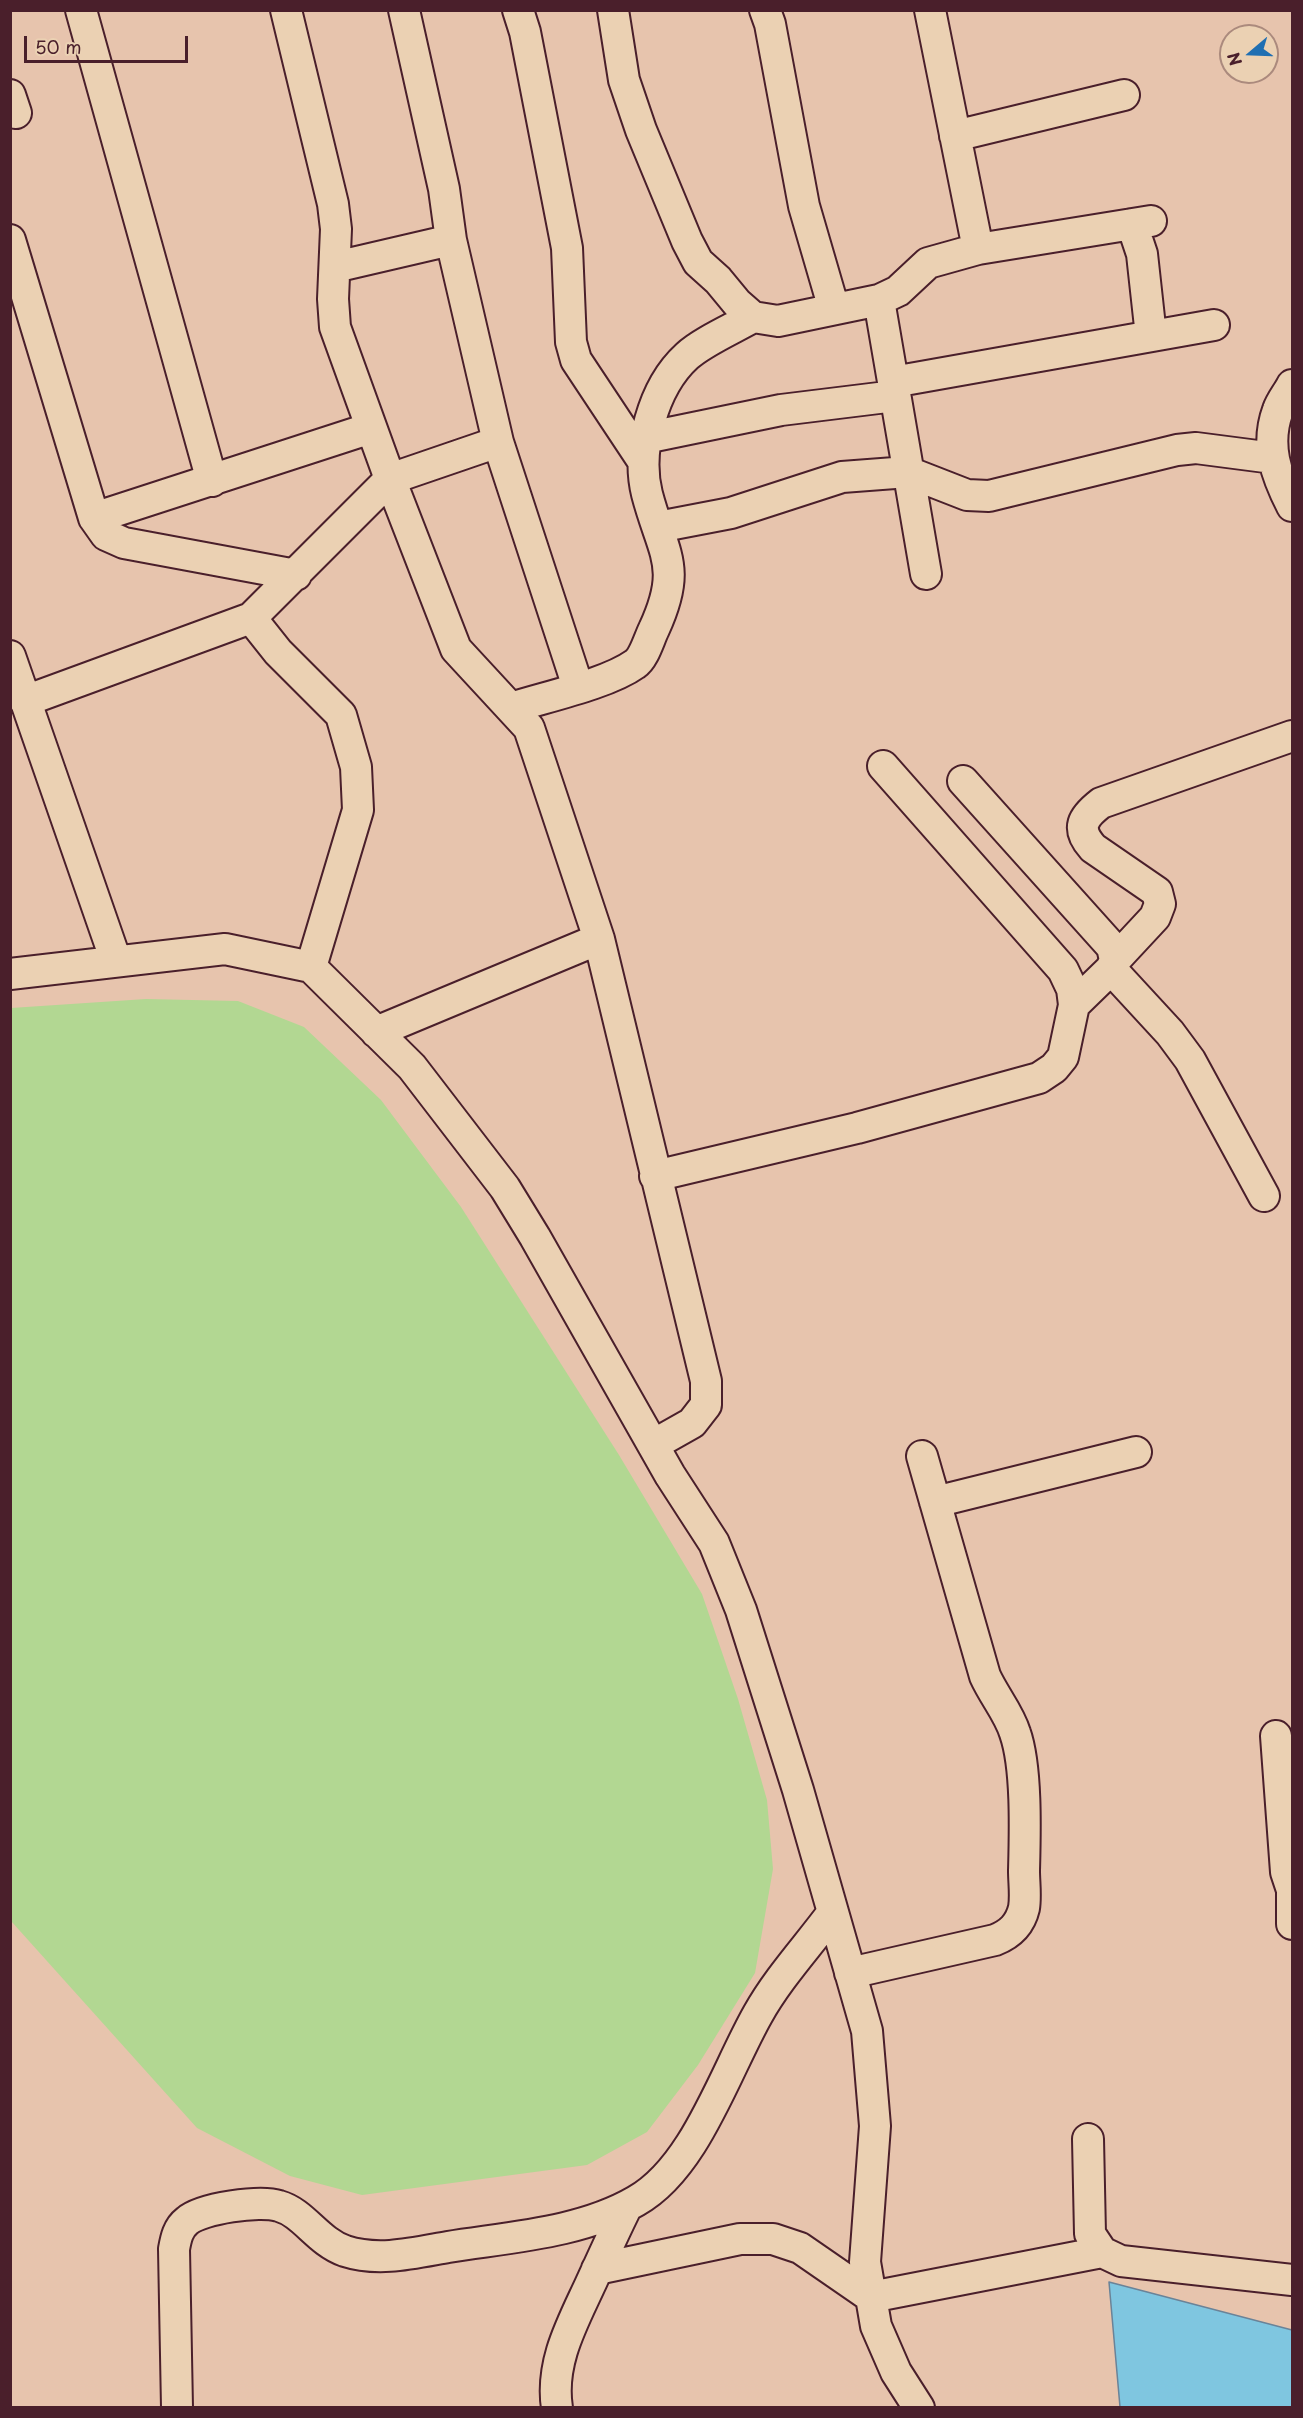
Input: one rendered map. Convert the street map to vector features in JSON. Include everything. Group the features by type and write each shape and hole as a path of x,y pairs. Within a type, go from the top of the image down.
{"street":[{"path":"81,10 212,482"},
{"path":"286,10 333,204 336,229 333,299 335,327 371,429 456,649 529,728 599,939 706,1382 706,1405 692,1423 653,1445"},
{"path":"404,10 444,189 451,240 498,442 578,687"},
{"path":"518,10 525,32 567,248 571,342 576,360 644,449"},
{"path":"613,10 624,80 641,130 687,241 698,262 753,317 778,321 879,300 898,291 928,263 978,249 1141,222 1142,254 1151,336"},
{"path":"765,10 770,24 804,206 834,309"},
{"path":"930,10 978,249"},
{"path":"955,136 1124,95"},
{"path":"10,240 94,518 106,535 124,543 296,575"},
{"path":"335,267 451,240"},
{"path":"879,300 926,574"},
{"path":"511,708 615,675 637,663 664,606 670,584 670,567 647,493 644,449 660,396 670,374 688,354 753,317"},
{"path":"644,449 781,410 1214,325"},
{"path":"1293,385 1278,410 1273,435 1273,458 1278,479 1293,506"},
{"path":"94,518 212,482 371,429"},
{"path":"25,701 251,618 390,479 498,442"},
{"path":"658,526 731,513 842,477 908,472 967,495 989,496 1177,450 1196,448 1273,458"},
{"path":"251,618 278,652 340,716 356,767 358,810 311,967"},
{"path":"10,656 116,961"},
{"path":"1074,1005 1155,917 1160,904 1157,892 1093,848 1084,838 1082,828 1087,815 1101,802 1293,736"},
{"path":"655,1176 857,1128 1039,1078 1054,1068 1064,1057 1074,1005 1072,989 1063,970 883,766"},
{"path":"963,781 1112,947 1113,964 1190,1060 1264,1196"},
{"path":"376,1032 599,939"},
{"path":"10,974 225,949 311,967 412,1067 504,1188 536,1237 653,1445 714,1543 741,1610 798,1790 867,2031 875,2126 865,2262 876,2326 896,2372 919,2408"},
{"path":"934,1502 1136,1452"},
{"path":"850,1973 1009,1935 1024,1908 1025,1841 1021,1759 1015,1732 993,1695 985,1676 922,1456"},
{"path":"1276,1737 1286,1872 1292,1889 1293,1924"},
{"path":"177,2408 174,2249 177,2233 186,2221 203,2212 263,2203 279,2206 297,2216 324,2241 346,2251 374,2257 403,2255 562,2228 604,2216 627,2206 663,2182 681,2161 757,2015 773,1989 833,1912"},
{"path":"1088,2139 1090,2234 1102,2252 1120,2261 1293,2280"},
{"path":"556,2408 555,2383 559,2359 570,2328 627,2206"},
{"path":"597,2269 740,2239 773,2239 800,2248 871,2296 1102,2252"}],"green space":[{"path":"146,999 238,1001 304,1027 381,1100 461,1207 619,1455 702,1594 738,1699 767,1800 773,1869 755,1973 698,2065 647,2132 587,2165 362,2195 290,2176 197,2128 11,1921 11,1008"}],"water":[{"path":"1109,2282 1292,2330 1292,2407 1120,2407"}]}
